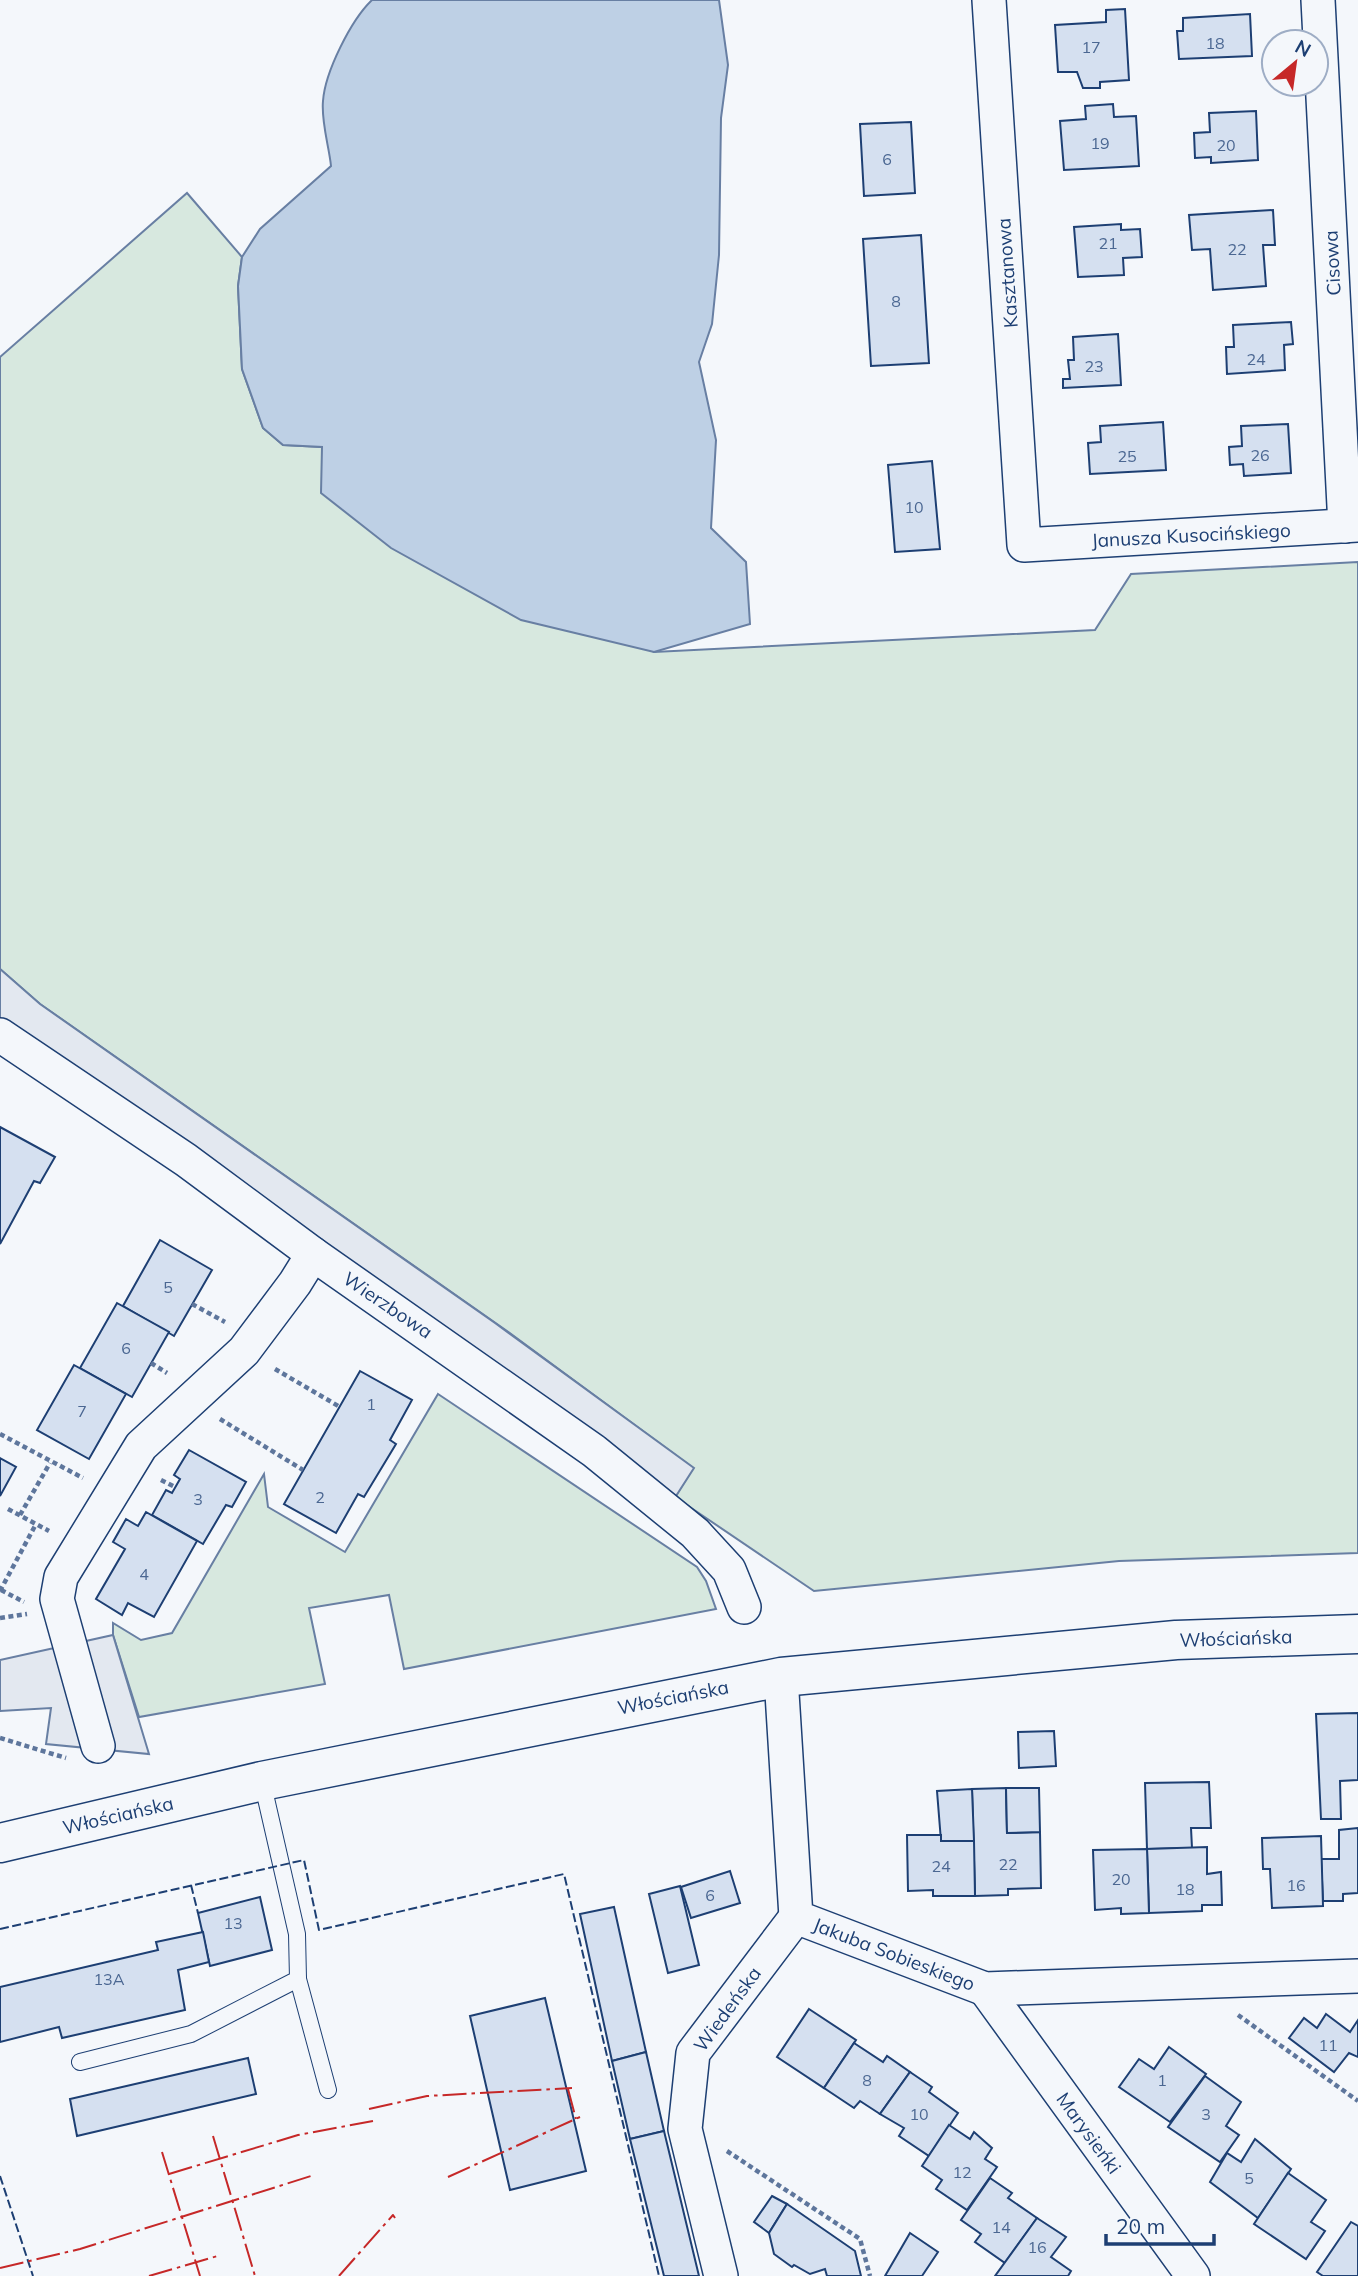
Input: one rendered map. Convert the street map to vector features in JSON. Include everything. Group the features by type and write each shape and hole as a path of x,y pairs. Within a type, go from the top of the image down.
{"main road":[{"name":"Włościańska","path":"0,1843 262,1781 781,1677 1176,1640 1358,1633"}],"street":[{"name":"Kasztanowa","path":"989,0 1024,545"},
{"name":"Cisowa","path":"1318,0 1351,526"},
{"name":"Janusza Kusocińskiego","path":"1024,545 1351,526"},
{"name":"Wierzbowa","path":"0,1035 186,1160 313,1254 594,1451 695,1533 729,1570 744,1607"},
{"path":"84,1752 57,1599 61,1577 78,1545 141,1446 192,1402 244,1351 295,1283 313,1254"},
{"name":"Jakuba Sobieskiego","path":"781,1677 796,1917 985,1989 1358,1976"},
{"name":"Wiedeńska","path":"721,2276 685,2123 693,2053 796,1917"},
{"name":"Marysieńki","path":"985,1989 1194,2276"}],"lane":[{"path":"262,1781 298,1934 299,1979 328,2090"},
{"path":"80,2062 191,2034 299,1979"}],"path":[{"path":"244,1351 340,1407"},
{"path":"192,1402 303,1470"},
{"path":"0,1434 50,1463 112,1492"},
{"path":"20,1515 50,1463"},
{"path":"8,1508 78,1545"},
{"path":"0,1591 36,1524"},
{"path":"0,1738 84,1752"},
{"path":"1191,1982 1358,2101"},
{"path":"685,2123 860,2239 870,2276"}],"shaded area":[{"path":"187,193 242,257 238,286 242,369 263,428 283,445 322,447 654,652 1095,630 1131,574 1358,562 1358,1553 1119,1561 814,1591 675,1497 693,1468 507,1331 40,1004 0,969 0,357"},
{"path":"0,969 40,1004 495,1323 694,1468 667,1510 0,1035"},
{"path":"438,1394 697,1567 706,1581 716,1609 404,1669 389,1595 309,1608 325,1684 139,1717 113,1635 113,1623 141,1640 172,1633 264,1474 268,1507 345,1552"},
{"path":"113,1635 149,1754 46,1744 51,1708 0,1711 0,1660"}],"water":[{"path":"372,0 719,0 728,65 721,118 719,255 712,324 699,362 716,440 711,528 746,562 750,624 654,652 521,620 391,548 321,493 322,447 283,445 263,428 242,369 238,286 242,257 260,229 331,166 323,117 325,89 348,33"}],"building":[{"path":"1125,9 1129,80 1100,82 1100,88 1083,88 1077,72 1058,72 1055,25 1106,22 1106,10"},
{"path":"1250,14 1252,56 1179,59 1177,31 1183,31 1183,18"},
{"path":"1113,104 1114,117 1136,116 1139,166 1064,170 1060,121 1086,119 1085,106"},
{"path":"1256,111 1258,160 1211,163 1211,157 1195,158 1194,133 1210,132 1209,113"},
{"path":"911,122 915,193 864,196 860,124"},
{"path":"1273,210 1275,245 1263,245 1266,286 1213,290 1210,249 1192,250 1189,215"},
{"path":"1121,224 1121,230 1140,229 1142,257 1123,258 1124,275 1078,277 1074,227"},
{"path":"921,235 929,363 871,366 863,239"},
{"path":"1291,322 1293,344 1284,345 1285,370 1227,374 1226,347 1234,347 1233,325"},
{"path":"1118,334 1121,385 1063,388 1063,379 1070,379 1068,360 1074,360 1073,337"},
{"path":"1163,422 1166,470 1090,474 1088,443 1101,442 1100,426"},
{"path":"1288,424 1291,473 1244,476 1243,464 1230,465 1229,447 1242,446 1241,426"},
{"path":"932,461 940,549 895,552 888,465"},
{"path":"0,1127 55,1157 40,1183 34,1181 0,1244"},
{"path":"160,1240 212,1270 174,1336 123,1306"},
{"path":"117,1303 169,1332 132,1397 80,1368"},
{"path":"74,1365 126,1394 89,1459 37,1430"},
{"path":"360,1371 412,1400 390,1440 396,1444 364,1497 358,1494 336,1533 284,1504"},
{"path":"189,1450 246,1482 232,1507 226,1505 203,1544 152,1515 166,1490 172,1493 180,1479 174,1475"},
{"path":"0,1458 16,1467 0,1496"},
{"path":"146,1512 197,1541 154,1617 128,1603 122,1615 96,1599 125,1549 113,1542 126,1519 138,1526"},
{"path":"1358,1713 1358,1780 1340,1781 1341,1819 1321,1819 1316,1714"},
{"path":"1054,1731 1056,1766 1019,1768 1018,1732"},
{"path":"1209,1782 1211,1828 1191,1828 1192,1848 1147,1849 1145,1783"},
{"path":"1006,1788 1007,1833 1040,1832 1041,1888 1008,1889 1008,1895 975,1896 972,1789"},
{"path":"1006,1788 1039,1788 1040,1832 1007,1833"},
{"path":"972,1789 974,1841 941,1841 937,1791"},
{"path":"1358,1828 1358,1893 1343,1894 1343,1901 1323,1901 1321,1859 1339,1859 1339,1830"},
{"path":"907,1835 941,1835 941,1841 974,1841 975,1896 933,1896 933,1890 908,1891"},
{"path":"1321,1836 1323,1906 1272,1908 1270,1869 1263,1869 1262,1838"},
{"path":"1207,1847 1207,1874 1221,1872 1222,1905 1202,1905 1202,1911 1149,1913 1147,1849"},
{"path":"1147,1849 1149,1913 1121,1914 1121,1908 1095,1910 1093,1850"},
{"path":"730,1871 740,1903 691,1918 681,1887"},
{"path":"680,1886 699,1965 668,1973 649,1894"},
{"path":"260,1897 272,1950 210,1966 198,1913"},
{"path":"614,1907 646,2052 612,2061 580,1914"},
{"path":"203,1932 209,1962 178,1970 185,2010 62,2038 59,2027 0,2042 0,1987 158,1950 156,1942"},
{"path":"545,1998 586,2171 510,2190 470,2016"},
{"path":"809,2009 856,2040 824,2088 777,2057"},
{"path":"1326,2014 1350,2032 1358,2020 1358,2057 1349,2053 1334,2072 1289,2038 1304,2018 1317,2028"},
{"path":"854,2043 883,2062 887,2056 910,2072 880,2114 860,2101 854,2108 824,2088"},
{"path":"1169,2047 1206,2074 1170,2122 1119,2087 1139,2059 1154,2069"},
{"path":"646,2052 664,2131 630,2139 612,2061"},
{"path":"248,2058 256,2094 77,2136 70,2099"},
{"path":"910,2072 932,2087 929,2092 958,2113 929,2156 899,2136 904,2128 880,2114"},
{"path":"1205,2076 1241,2102 1226,2126 1239,2135 1220,2162 1168,2127"},
{"path":"949,2125 970,2139 974,2132 992,2148 985,2159 997,2167 967,2210 936,2189 942,2180 922,2166"},
{"path":"664,2131 699,2276 664,2276 630,2139"},
{"path":"1255,2139 1291,2169 1258,2218 1210,2182 1227,2153 1241,2162"},
{"path":"1288,2173 1326,2200 1311,2222 1325,2231 1306,2259 1254,2224"},
{"path":"990,2178 1012,2193 1008,2198 1037,2218 1005,2263 975,2242 981,2234 961,2220"},
{"path":"772,2196 787,2204 769,2233 754,2222"},
{"path":"787,2204 855,2251 861,2276 827,2276 825,2269 810,2274 794,2265 792,2267 774,2254 769,2233"},
{"path":"1037,2218 1066,2237 1051,2257 1071,2271 1068,2276 995,2276"},
{"path":"1351,2222 1358,2226 1358,2276 1323,2276 1317,2272"},
{"path":"910,2233 938,2252 922,2276 885,2276"}],"fence":[{"path":"0,1929 304,1860 319,1930 564,1874 659,2276"},
{"path":"191,1885 198,1913"},
{"path":"0,2176 33,2276"}],"power":[{"path":"369,2109 427,2096 572,2088"},
{"path":"568,2089 576,2119"},
{"path":"448,2177 580,2117"},
{"path":"169,2174 298,2135 373,2121"},
{"path":"213,2136 255,2276"},
{"path":"162,2152 200,2276"},
{"path":"0,2268 80,2249 311,2176"},
{"path":"339,2276 393,2215 395,2218"},
{"path":"149,2276 221,2255"}]}
